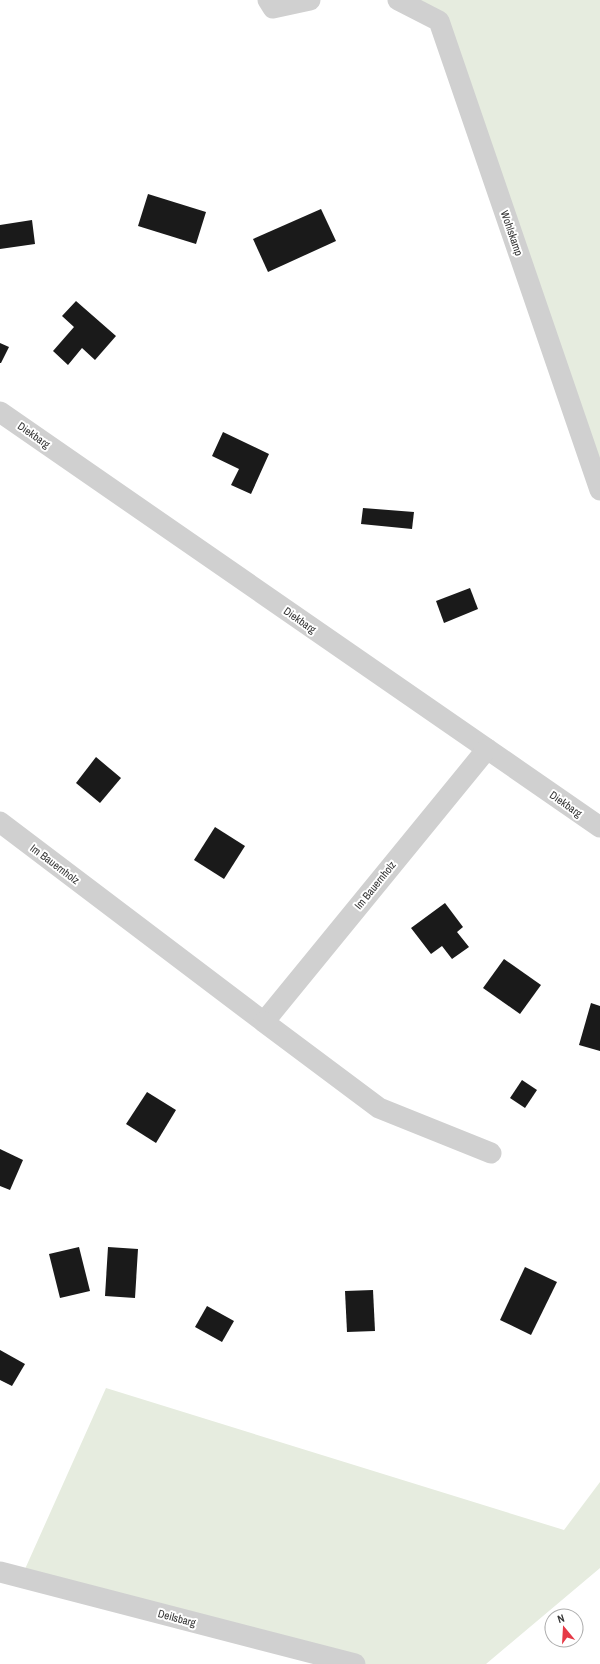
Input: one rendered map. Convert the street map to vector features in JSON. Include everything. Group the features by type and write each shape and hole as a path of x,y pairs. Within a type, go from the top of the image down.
{"street":[{"path":"268,0 273,8 310,0"},
{"name":"Wohlskamp","path":"398,0 439,21 600,490"},
{"name":"Diekbarg","path":"0,412 600,827"},
{"name":"Im Bauernholz","path":"264,1022 487,749"},
{"name":"Im Bauernholz","path":"0,822 379,1108 491,1153"},
{"name":"Deilsbarg","path":"0,1572 355,1664"}],"shaded area":[{"path":"398,0 600,0 600,490 439,21"},
{"path":"106,1388 564,1530 600,1482 600,1568 552,1608 544,1608 544,1615 486,1664 355,1664 21,1578"}],"building":[{"path":"148,194 206,212 196,244 138,226"},
{"path":"321,209 336,241 268,272 253,239"},
{"path":"32,220 35,244 0,249 0,225"},
{"path":"76,301 116,336 95,360 82,348 68,365 53,351 74,327 62,316"},
{"path":"0,343 9,347 1,363 0,363"},
{"path":"223,432 269,454 251,494 231,485 239,469 212,456"},
{"path":"363,508 414,512 412,529 361,524"},
{"path":"470,588 478,609 444,623 436,601"},
{"path":"96,757 121,778 100,803 76,783"},
{"path":"215,827 245,846 224,879 194,860"},
{"path":"445,903 463,927 457,932 469,947 452,959 442,946 431,954 411,928"},
{"path":"504,959 541,985 520,1014 483,988"},
{"path":"591,1003 600,1006 600,1051 579,1045"},
{"path":"522,1080 537,1090 525,1108 510,1098"},
{"path":"147,1092 176,1110 156,1143 126,1124"},
{"path":"0,1149 23,1160 10,1190 0,1186"},
{"path":"79,1247 90,1291 60,1298 49,1254"},
{"path":"108,1247 138,1249 135,1298 105,1296"},
{"path":"525,1267 557,1282 531,1335 500,1320"},
{"path":"373,1290 375,1331 347,1332 345,1291"},
{"path":"207,1306 234,1321 222,1342 195,1327"},
{"path":"0,1350 25,1364 12,1386 0,1380"}]}
